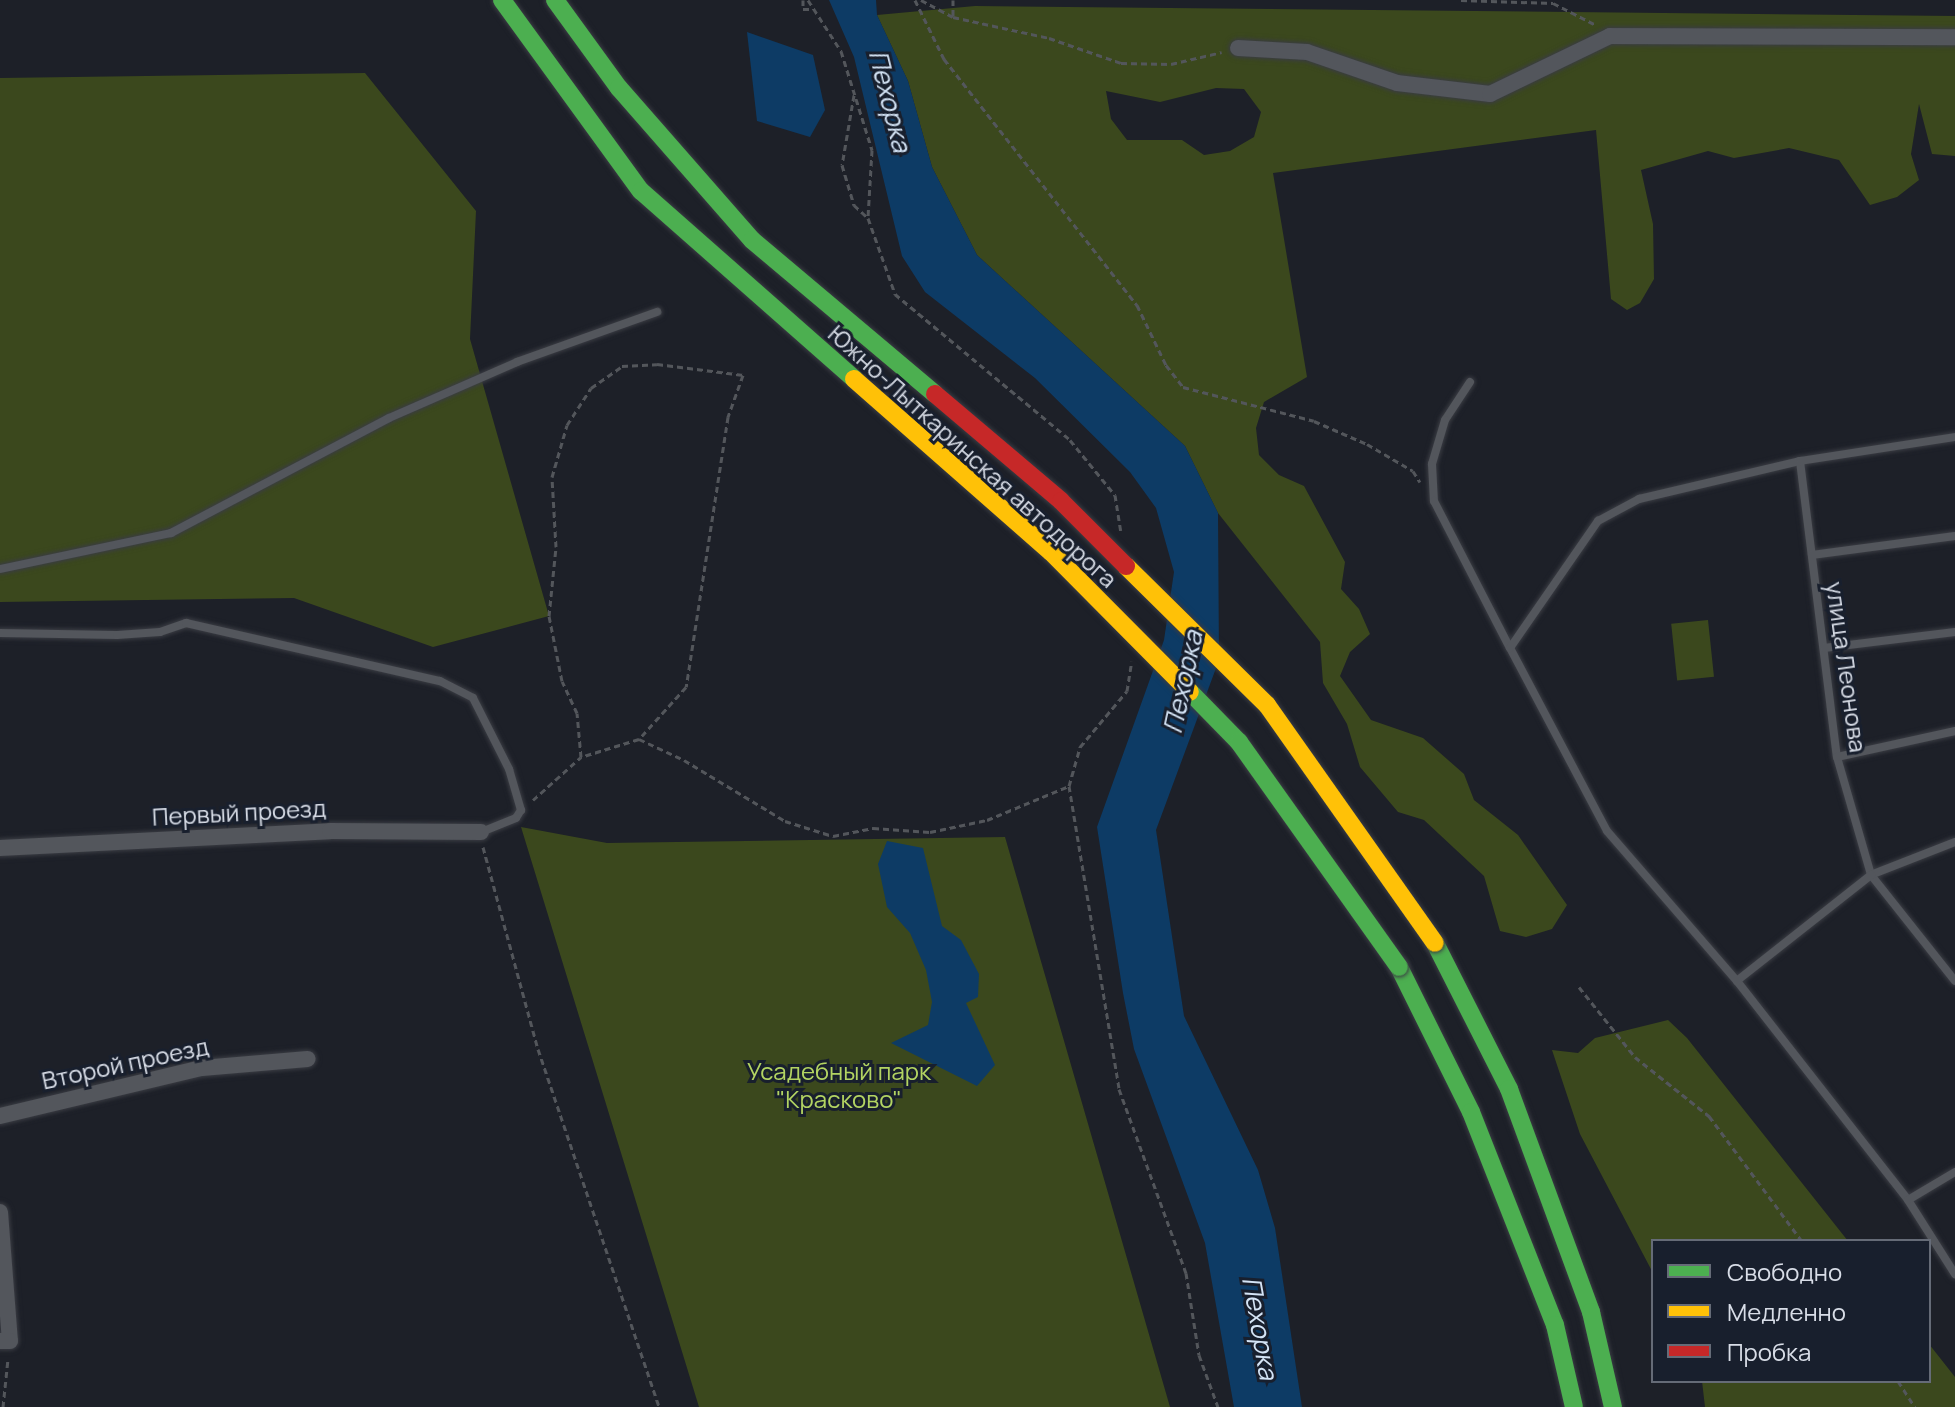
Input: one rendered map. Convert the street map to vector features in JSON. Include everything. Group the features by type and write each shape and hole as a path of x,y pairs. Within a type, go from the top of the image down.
{"main road":[{"name":"Южно-Лыткаринская автодорога","path":"502,0 641,191 1051,552 1239,742 1399,967 1471,1112 1555,1325 1574,1407"},
{"name":"Южно-Лыткаринская автодорога","path":"555,0 619,88 752,240 1061,501 1267,705 1435,943 1509,1089 1591,1312 1613,1407"}],"street":[{"path":"1238,48 1307,52 1397,83 1490,94 1610,36 1955,37"},
{"name":"Первый проезд","path":"0,848 330,831 481,832"},
{"name":"Второй проезд","path":"0,1116 202,1068 308,1059"},
{"path":"0,1212 5,1341"}],"lane":[{"path":"0,569 171,533 389,418 517,362 657,312"},
{"path":"1470,382 1445,420 1432,464 1434,501 1607,831 1737,981 1908,1200 1955,1274"},
{"path":"1510,648 1598,521 1639,499 1800,461 1955,437"},
{"name":"улица Леонова","path":"1800,461 1837,757 1871,875"},
{"path":"1812,555 1955,536"},
{"path":"0,633 117,635 160,632 186,623 440,681 473,698 498,741 521,810 516,818 481,832"},
{"path":"1824,648 1955,632"},
{"path":"1837,757 1955,731"},
{"path":"1737,981 1871,875 1955,842"},
{"path":"1871,875 1955,981"},
{"path":"1908,1200 1955,1172"}],"path":[{"path":"806,0 803,9 813,8"},
{"path":"806,0 841,51 872,150 868,218 895,294 1070,440 1115,495 1124,542"},
{"path":"915,0 944,59 1137,305 1166,365 1183,387 1314,421 1367,444 1413,471 1434,501"},
{"path":"921,0 953,17 1049,38 1121,63 1171,64 1238,48"},
{"path":"953,0 953,17"},
{"path":"1461,0 1553,3 1587,18 1610,36"},
{"path":"854,95 842,165 854,205 868,218"},
{"path":"521,810 581,757 639,739 686,687 728,417 743,375 657,364 622,366 591,388 567,425 552,477 556,547 549,616 562,681 577,713 581,757"},
{"path":"1134,649 1127,691 1080,747 1069,786 1119,1089 1186,1273 1199,1355 1218,1407"},
{"path":"639,739 684,760 785,821 833,836 873,828 930,832 987,820 1069,786"},
{"path":"481,832 489,878 538,1049 659,1407"},
{"path":"1579,987 1635,1057 1709,1116 1801,1239"},
{"path":"3,1407 5,1341"},
{"path":"1899,1383 1915,1407"}],"green space":[{"path":"975,6 1955,16 1955,156 1932,154 1919,104 1911,154 1919,180 1897,197 1870,205 1839,160 1789,148 1734,158 1708,151 1641,170 1653,224 1654,279 1640,303 1627,310 1611,299 1596,130 1273,173 1307,377 1264,402 1256,428 1259,455 1279,475 1304,486 1345,562 1341,589 1359,609 1370,634 1350,652 1340,676 1371,720 1423,738 1464,774 1474,800 1518,835 1567,905 1552,929 1526,937 1500,931 1484,876 1424,820 1398,812 1360,767 1347,724 1323,683 1320,642 1218,513 1185,446 977,255 932,167 908,81 877,15","holes":["1216,88 1244,89 1261,112 1254,137 1230,151 1204,155 1182,140 1127,140 1111,119 1106,91 1160,102"]},
{"path":"365,73 476,211 470,339 549,616 433,647 294,598 0,602 0,78"},
{"path":"1708,620 1714,677 1677,681 1671,624"},
{"name":"Усадебный парк \"Красково\"","path":"521,827 607,843 1005,837 1170,1407 699,1407"},
{"path":"1668,1020 1687,1038 1846,1239 1651,1239 1651,1269 1580,1134 1552,1050 1578,1053 1595,1038"},
{"path":"1931,1347 1955,1377 1955,1407 1705,1407 1702,1383 1931,1383"}],"water":[{"name":"Пехорка","path":"829,0 876,0 877,15 908,81 932,167 977,255 1185,446 1218,513 1219,660 1156,830 1184,1016 1258,1170 1275,1228 1302,1407 1234,1407 1205,1243 1134,1049 1123,993 1097,827 1164,640 1174,572 1156,508 1130,472 1035,378 925,292 902,256 854,57"},
{"path":"747,32 813,55 825,110 810,137 757,121"},
{"path":"887,841 923,848 942,926 961,940 979,974 978,997 966,1003 995,1065 977,1086 891,1043 928,1025 932,1002 926,970 910,933 887,907 878,864"}],"traffic: fast":[{"path":"502,0 641,191 854,379"},
{"path":"555,0 619,88 752,240 935,394"},
{"path":"1190,692 1239,742 1399,967"},
{"path":"1435,943 1509,1089 1591,1312 1613,1407"},
{"path":"1399,967 1471,1112 1555,1325 1574,1407"}],"traffic: slow":[{"path":"854,379 1051,552 1190,692"},
{"path":"1126,566 1267,705 1435,943"}],"traffic: jam":[{"path":"935,394 1061,501 1126,566"}]}
